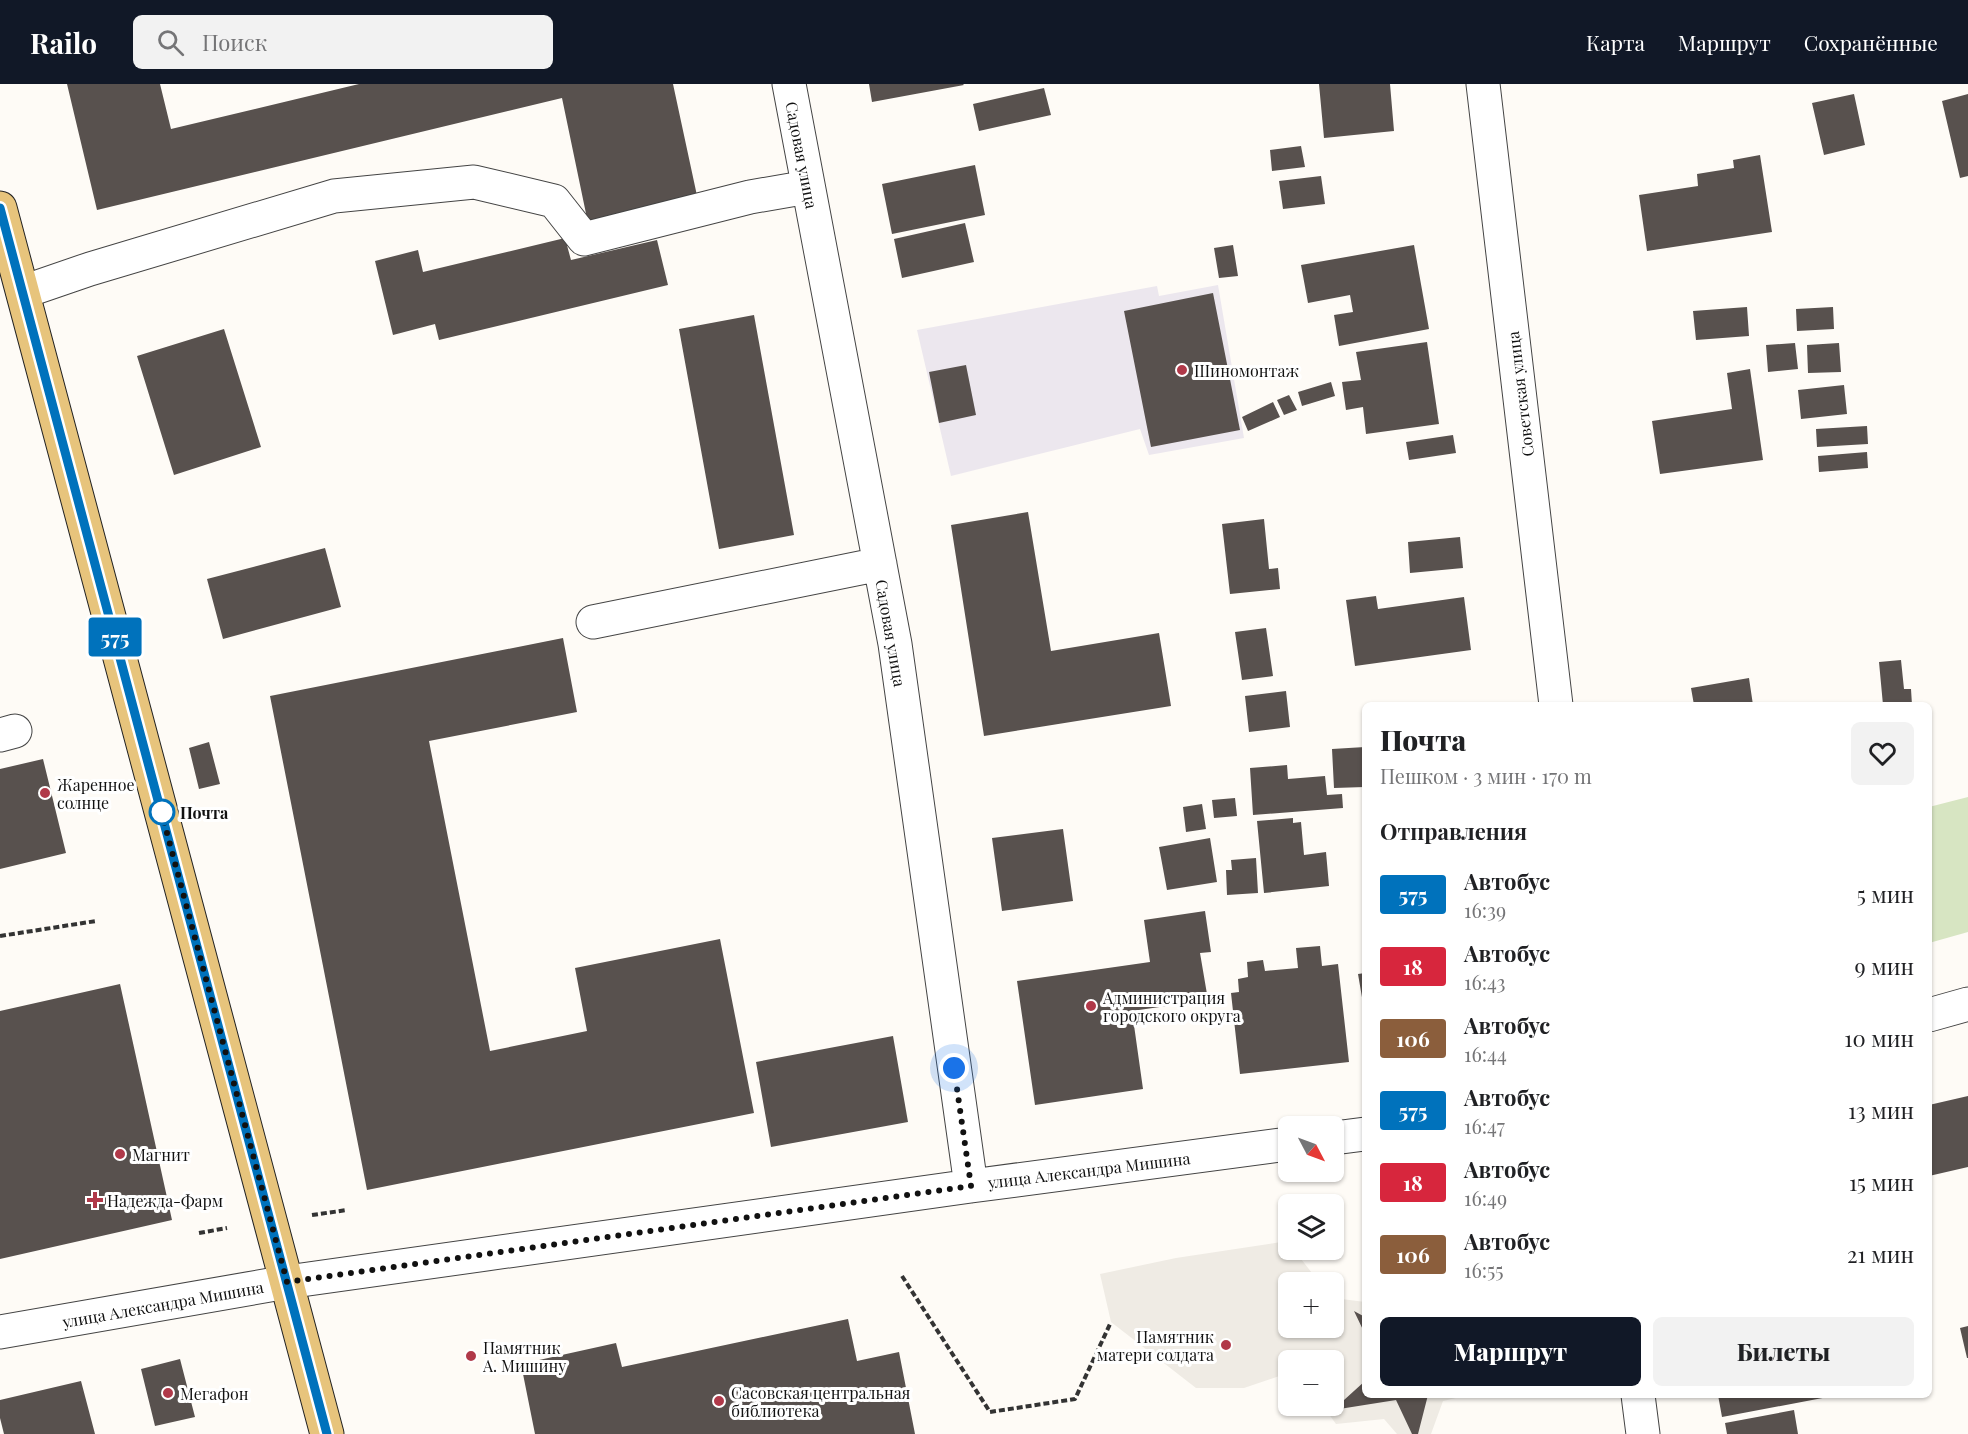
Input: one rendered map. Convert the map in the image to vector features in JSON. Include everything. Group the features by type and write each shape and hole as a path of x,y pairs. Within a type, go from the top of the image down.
{"main road":[{"path":"0,208 327,1434"}],"street":[{"name":"Садовая улица","path":"789,84 895,645 971,1186"},
{"name":"Советская улица","path":"1483,84 1557,702"},
{"path":"23,292 90,269 334,196 474,182 554,201 584,238 750,197 808,187"},
{"path":"593,622 880,564"},
{"path":"1932,1014 1968,1004"},
{"path":"1344,1137 1362,1134"},
{"name":"улица Александра Мишина","path":"0,1332 287,1282 1278,1145"},
{"path":"1638,1398 1643,1434"}],"path":[{"path":"0,936 96,921"},
{"path":"902,1276 990,1412 1075,1400 1111,1322"}],"shaded area":[{"path":"1218,285 1244,438 1149,455 1140,429 951,476 917,330 1157,286 1159,296"},
{"path":"1278,1243 1278,1260 1302,1260 1311,1272 1278,1272 1278,1338 1344,1338 1344,1299 1362,1302 1362,1398 1456,1398 1443,1401 1431,1434 1397,1434 1384,1419 1336,1424 1330,1416 1344,1416 1344,1350 1278,1350 1278,1376 1244,1388 1196,1388 1111,1322 1100,1274 1176,1258"}],"green space":[{"path":"1968,797 1968,932 1932,942 1932,806"}],"building":[{"path":"67,84 160,84 171,129 359,84 673,84 699,205 589,228 562,98 97,210"},
{"path":"869,84 963,84 964,85 872,102"},
{"path":"1319,84 1390,84 1394,131 1324,138"},
{"path":"1044,88 1051,115 979,131 973,104"},
{"path":"1854,94 1865,145 1824,155 1812,103"},
{"path":"1968,94 1968,176 1960,178 1942,101"},
{"path":"1301,146 1305,167 1272,171 1270,150"},
{"path":"1760,155 1772,232 1647,251 1639,195 1698,186 1697,174 1734,168 1733,160"},
{"path":"975,165 985,215 892,234 882,184"},
{"path":"1321,176 1325,204 1283,209 1279,181"},
{"path":"965,223 974,262 902,278 894,239"},
{"path":"565,238 571,260 657,240 668,285 439,340 435,324 393,335 375,261 418,250 423,272"},
{"path":"1233,245 1238,276 1219,278 1214,248"},
{"path":"1414,245 1429,329 1339,346 1334,315 1353,312 1350,295 1308,303 1301,265"},
{"name":"Шиномонтаж","path":"1213,293 1240,430 1151,447 1124,311"},
{"path":"1747,307 1749,336 1696,340 1693,311"},
{"path":"1833,307 1834,329 1797,331 1796,309"},
{"path":"754,315 794,535 719,549 679,329"},
{"path":"224,329 261,447 174,475 137,356"},
{"path":"1427,342 1439,424 1366,434 1363,407 1346,410 1342,382 1361,380 1356,352"},
{"path":"1795,343 1798,369 1768,372 1766,345"},
{"path":"1839,343 1841,372 1808,373 1807,345"},
{"path":"966,365 976,415 939,423 929,372"},
{"path":"1750,369 1763,460 1660,474 1652,421 1732,409 1727,373"},
{"path":"1331,382 1335,396 1302,406 1298,392"},
{"path":"1844,385 1847,414 1801,419 1798,390"},
{"path":"1289,395 1297,410 1284,415 1277,400"},
{"path":"1273,402 1280,417 1248,431 1242,417"},
{"path":"1867,426 1868,444 1817,447 1816,429"},
{"path":"1453,435 1456,453 1409,460 1406,442"},
{"path":"1867,452 1868,468 1819,472 1818,456"},
{"path":"1028,512 1051,651 1159,633 1171,706 984,736 951,525"},
{"path":"1264,519 1269,569 1278,568 1280,589 1230,594 1222,524"},
{"path":"1460,537 1463,568 1410,573 1408,542"},
{"path":"325,548 341,607 223,639 207,579"},
{"path":"1376,596 1378,609 1464,597 1471,650 1355,666 1346,600"},
{"path":"1266,628 1273,676 1242,680 1235,632"},
{"path":"563,638 577,712 429,741 490,1051 587,1031 575,968 720,939 754,1113 367,1190 270,696"},
{"path":"1901,660 1904,689 1911,689 1912,702 1883,702 1879,662"},
{"path":"1749,678 1753,702 1693,702 1691,688"},
{"path":"1286,691 1290,727 1249,732 1245,696"},
{"path":"209,742 220,784 199,789 189,748"},
{"path":"1362,747 1362,787 1334,788 1332,749"},
{"path":"43,759 66,853 0,869 0,769"},
{"path":"1287,765 1288,779 1325,776 1327,795 1342,794 1343,808 1253,815 1250,768"},
{"path":"1235,798 1237,816 1214,818 1212,800"},
{"path":"1202,804 1206,829 1186,832 1183,807"},
{"path":"1293,818 1293,823 1301,822 1304,855 1326,852 1329,886 1264,893 1257,821"},
{"path":"1063,829 1073,901 1002,911 992,838"},
{"path":"1210,838 1217,882 1167,890 1159,847"},
{"path":"1256,858 1258,893 1227,895 1226,870 1232,870 1231,860"},
{"name":"Администрация городского округа","path":"1205,911 1211,952 1200,953 1208,1000 1132,1011 1143,1089 1035,1105 1017,981 1150,962 1144,920"},
{"path":"1320,946 1322,966 1338,964 1349,1062 1240,1074 1231,993 1239,992 1238,979 1248,977 1247,962 1263,960 1265,971 1298,968 1296,948"},
{"path":"1362,973 1362,997 1358,974"},
{"path":"120,984 172,1220 0,1259 0,1011"},
{"path":"893,1036 908,1122 771,1147 756,1062"},
{"path":"1968,1096 1968,1167 1932,1175 1932,1104"},
{"path":"1354,1311 1362,1315 1362,1328"},
{"name":"Сасовская центральная библиотека","path":"848,1319 857,1361 899,1352 915,1434 535,1434 521,1364 616,1343 622,1367"},
{"path":"1968,1326 1968,1358 1967,1358 1960,1328"},
{"name":"Мегафон","path":"180,1359 195,1417 155,1426 141,1369"},
{"path":"81,1381 95,1434 4,1434 0,1418 0,1400"},
{"path":"1362,1384 1362,1398 1427,1398 1418,1434 1412,1434 1396,1400 1344,1408 1344,1400"},
{"path":"1719,1398 1822,1398 1722,1417"},
{"path":"1794,1410 1798,1434 1727,1434 1725,1423"}],"bus line":[{"name":"575","path":"0,208 327,1434"}],"place":[{"name":"Шиномонтаж","path":"1182,370"},
{"name":"Жаренное солнце","path":"45,793"},
{"name":"Почта","path":"162,812"},
{"name":"Администрация городского округа","path":"1091,1006"},
{"name":"Магнит","path":"120,1154"},
{"name":"Надежда-Фарм","path":"95,1200"},
{"name":"Памятник матери солдата","path":"1226,1345"},
{"name":"Памятник А. Мишину","path":"471,1356"},
{"name":"Мегафон","path":"168,1393"},
{"name":"Сасовская центральная библиотека","path":"719,1401"}],"route":[{"path":"162,812 160,807 287,1282 971,1186 954,1068"}]}
